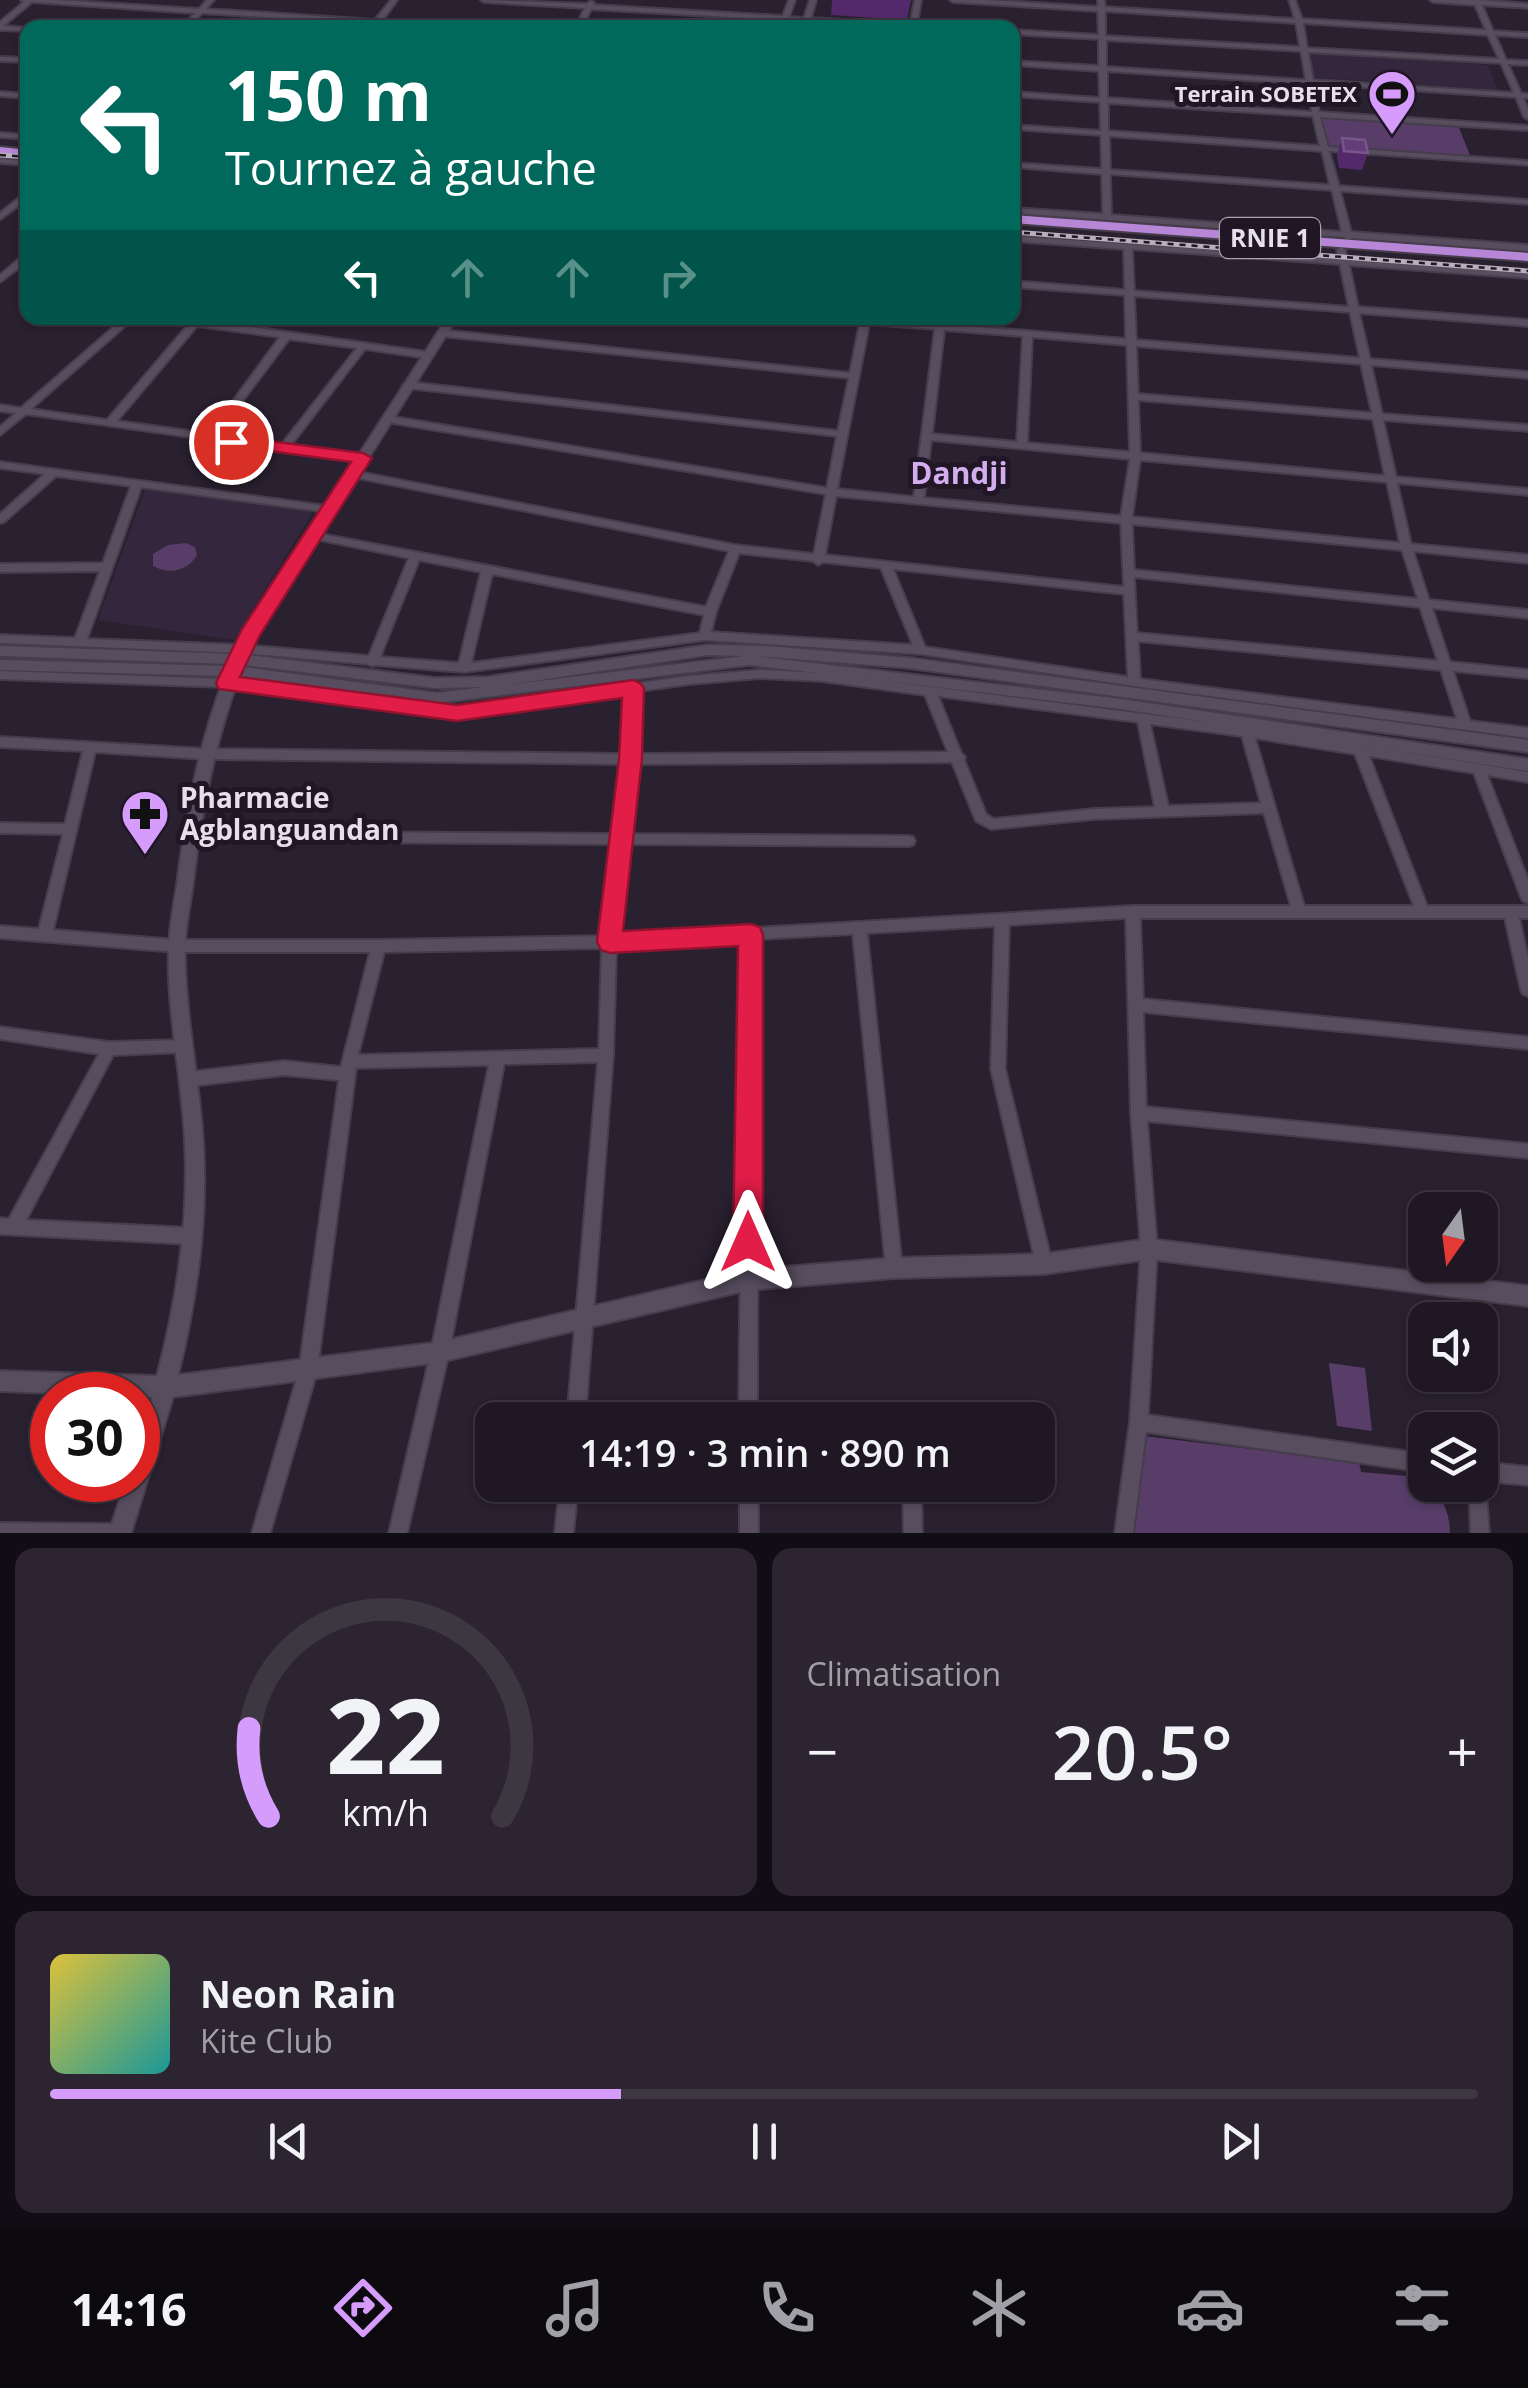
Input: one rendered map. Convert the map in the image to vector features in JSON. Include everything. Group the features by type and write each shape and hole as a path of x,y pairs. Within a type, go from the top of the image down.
{"highway":[{"name":"RNIE 1","path":"1020,220 1528,261"},
{"name":"RNIE 1","path":"1020,228 1345,247"}],"street":[{"path":"0,26 28,0 312,20"},
{"path":"192,20 211,0"},
{"path":"378,20 394,0"},
{"path":"484,0 590,3 755,20"},
{"path":"953,0 1101,4 1528,35"},
{"path":"1292,0 1316,115 1338,189 1354,310 1406,547 1466,724"},
{"path":"1433,0 1528,6"},
{"path":"1477,1 1523,96 1528,117"},
{"path":"1101,4 1107,216"},
{"path":"1020,33 1528,63"},
{"path":"1020,64 1523,96"},
{"path":"1020,95 1528,128"},
{"path":"1020,128 1528,163"},
{"path":"1020,166 1528,202"},
{"path":"0,218 20,202"},
{"path":"1020,211 1107,216 1528,275"},
{"path":"1020,239 1128,246 1528,248"},
{"path":"1128,246 1135,457 1126,519 1134,682"},
{"path":"0,279 20,263"},
{"path":"1020,285 1528,324"},
{"path":"0,432 122,325"},
{"path":"109,424 192,325"},
{"path":"244,325 427,355"},
{"path":"160,1409 183,1313 192,1236 195,1169 191,1079 184,1046 177,946 189,836 206,754 235,666 310,536 447,325"},
{"path":"818,561 864,325"},
{"path":"928,325 1528,375"},
{"path":"919,499 940,326"},
{"path":"442,333 854,376"},
{"path":"1022,446 1028,333"},
{"path":"238,400 287,335"},
{"path":"284,448 364,346"},
{"path":"408,385 843,434"},
{"path":"1134,397 1528,428"},
{"path":"0,408 363,458"},
{"path":"388,420 832,492 1528,558"},
{"path":"927,438 1528,492"},
{"path":"0,465 327,509"},
{"path":"0,520 55,471"},
{"path":"353,474 735,549 818,561 1128,591"},
{"path":"80,642 138,482"},
{"path":"310,536 710,612"},
{"path":"705,636 710,612 735,549"},
{"path":"372,662 415,556"},
{"path":"0,568 106,567"},
{"path":"886,567 922,650"},
{"path":"464,668 487,571"},
{"path":"1128,572 1528,614"},
{"path":"0,675 372,662 464,668 705,636 922,650 1528,733"},
{"path":"1131,636 1528,674"},
{"path":"0,639 80,642 437,698 749,660 1121,704 1528,765"},
{"path":"0,651 435,683 488,682 708,650 767,651 929,665 1528,746"},
{"path":"0,666 235,666 457,713 760,674 929,690 1247,732 1528,777"},
{"path":"578,1402 606,1055 610,942 623,839 633,688"},
{"path":"929,690 981,816 991,824 1162,810 1269,808"},
{"path":"1143,719 1162,810"},
{"path":"1247,732 1299,912"},
{"path":"0,742 206,754 630,759 959,757"},
{"path":"45,934 90,746"},
{"path":"1360,750 1422,910"},
{"path":"1478,770 1528,896"},
{"path":"0,828 69,829"},
{"path":"189,836 908,841"},
{"path":"1124,1533 1138,1422 1149,1249 1139,1113 1133,912"},
{"path":"0,932 177,946 378,946 610,942 1133,912 1528,912"},
{"path":"1512,912 1528,990"},
{"path":"1002,922 998,1069 1044,1264"},
{"path":"859,926 894,1268"},
{"path":"748,1402 751,935"},
{"path":"261,1533 308,1371 348,1068 378,946"},
{"path":"1136,1005 1528,1043"},
{"path":"0,1034 108,1049 184,1046"},
{"path":"108,1049 6,1227 192,1236"},
{"path":"191,1079 284,1068 606,1055"},
{"path":"398,1533 440,1352 498,1058"},
{"path":"1139,1113 1528,1151"},
{"path":"0,1381 167,1387 308,1371 440,1352 748,1280 894,1268 1044,1264 1149,1249 1528,1296"},
{"path":"1138,1422 1408,1462"},
{"path":"1498,1473 1528,1476"},
{"path":"120,1533 130,1502"},
{"path":"564,1533 567,1502"},
{"path":"749,1502 749,1533"},
{"path":"912,1502 913,1533"},
{"path":"1479,1502 1480,1533"},
{"path":"0,1532 110,1533"}],"shaded area":[{"path":"1306,53 1488,65 1498,90 1311,77"},
{"name":"Terrain SOBETEX","path":"1317,115 1458,125 1471,158 1324,147"},
{"path":"146,487 313,512 234,640 98,620"},
{"path":"186,543 195,547 197,555 189,565 172,571 153,566 153,554 168,545"},
{"path":"1329,1363 1365,1368 1372,1431 1337,1426"},
{"path":"1136,1435 1359,1462 1361,1472 1408,1476 1408,1502 1442,1502 1450,1533 1131,1533"}],"building":[{"path":"1342,138 1365,140 1368,153 1344,151"}],"railway":[{"path":"0,155 20,156"},
{"path":"1020,233 1528,271"}],"place":[{"name":"Terrain SOBETEX","path":"1392,136"},
{"name":"Pharmacie Agblanguandan","path":"145,856"}],"district":[{"name":"Dandji","path":"959,474"}],"route":[{"path":"231,442 363,458 250,634 227,683 457,713 633,688 623,839 610,942 751,935 748,1242"}]}
